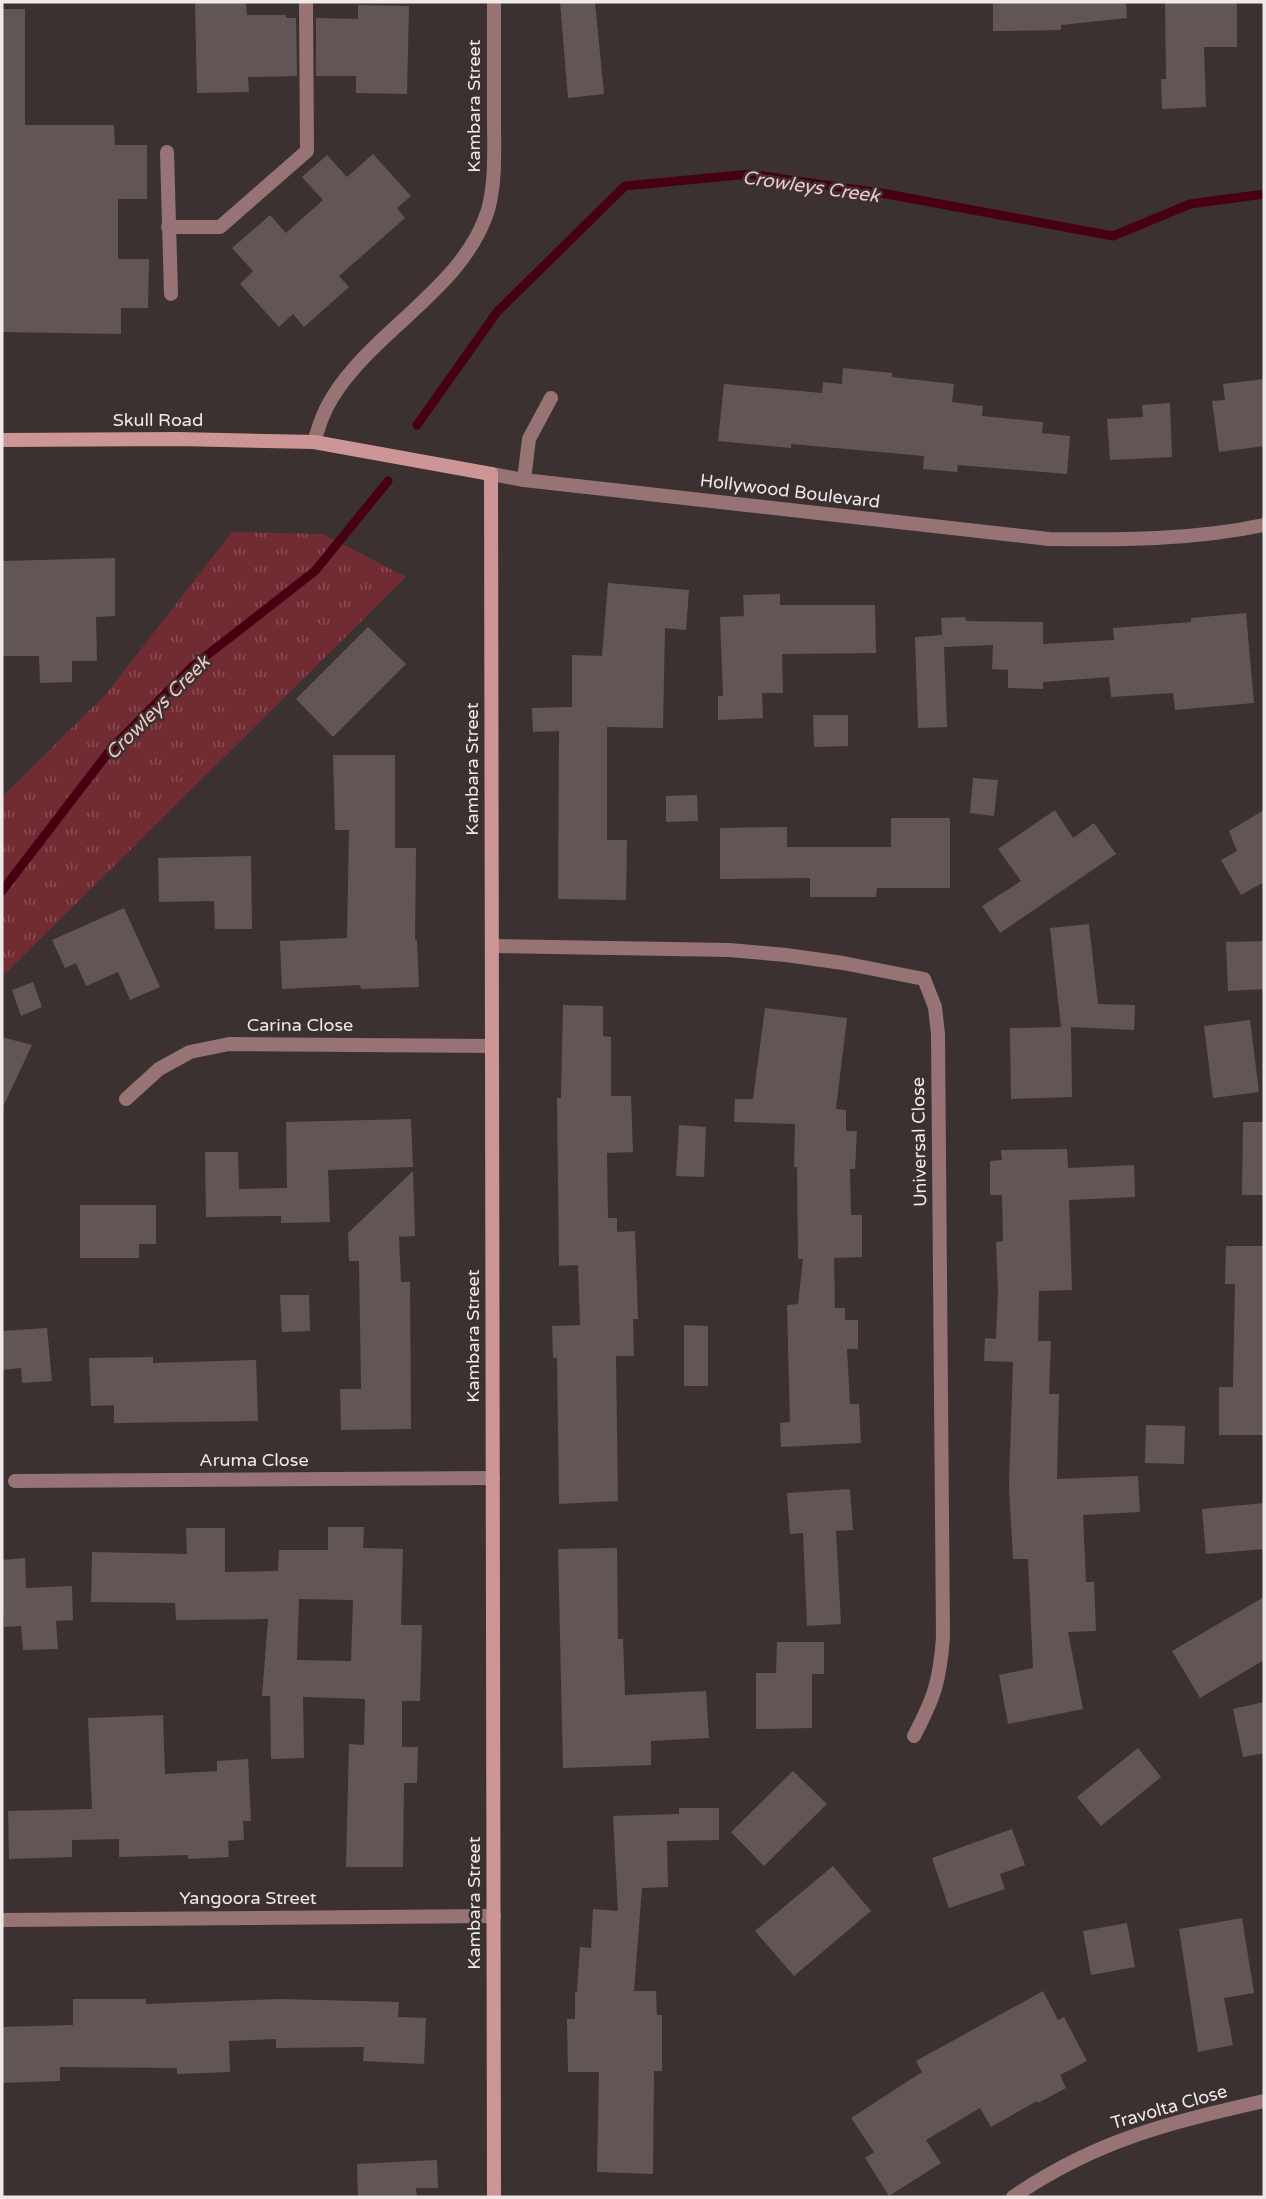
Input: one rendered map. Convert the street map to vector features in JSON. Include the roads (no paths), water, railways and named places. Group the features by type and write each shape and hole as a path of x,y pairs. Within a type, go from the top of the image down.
{"street":[{"path":"168,227 220,227 307,151 306,2"},
{"name":"Kambara Street","path":"314,442 323,415 334,395 357,365 444,279 471,246 488,211 494,171 494,2"},
{"path":"167,152 171,294"},
{"path":"524,480 529,439 551,398"},
{"name":"Skull Road","path":"2,440 189,439 314,442"},
{"name":"Hollywood Boulevard","path":"314,442 524,480 1049,539 1120,540 1173,537 1264,525"},
{"name":"Kambara Street","path":"491,474 494,2197"},
{"name":"Universal Close","path":"492,946 729,950 843,963 924,979 935,1007 938,1034 943,1637 941,1669 933,1699 915,1737"},
{"name":"Carina Close","path":"126,1100 159,1069 190,1052 229,1044 492,1046"},
{"name":"Aruma Close","path":"15,1480 493,1478"},
{"name":"Yangoora Street","path":"2,1920 494,1916"},
{"name":"Travolta Close","path":"1013,2197 1080,2156 1131,2135 1176,2121 1264,2101"}],"waterway":[{"name":"Crowleys Creek","path":"417,425 497,312 625,186 750,174 887,194 1113,236 1190,204 1264,194"},
{"name":"Crowleys Creek","path":"2,891 111,749 193,666 315,571 388,481"}]}
